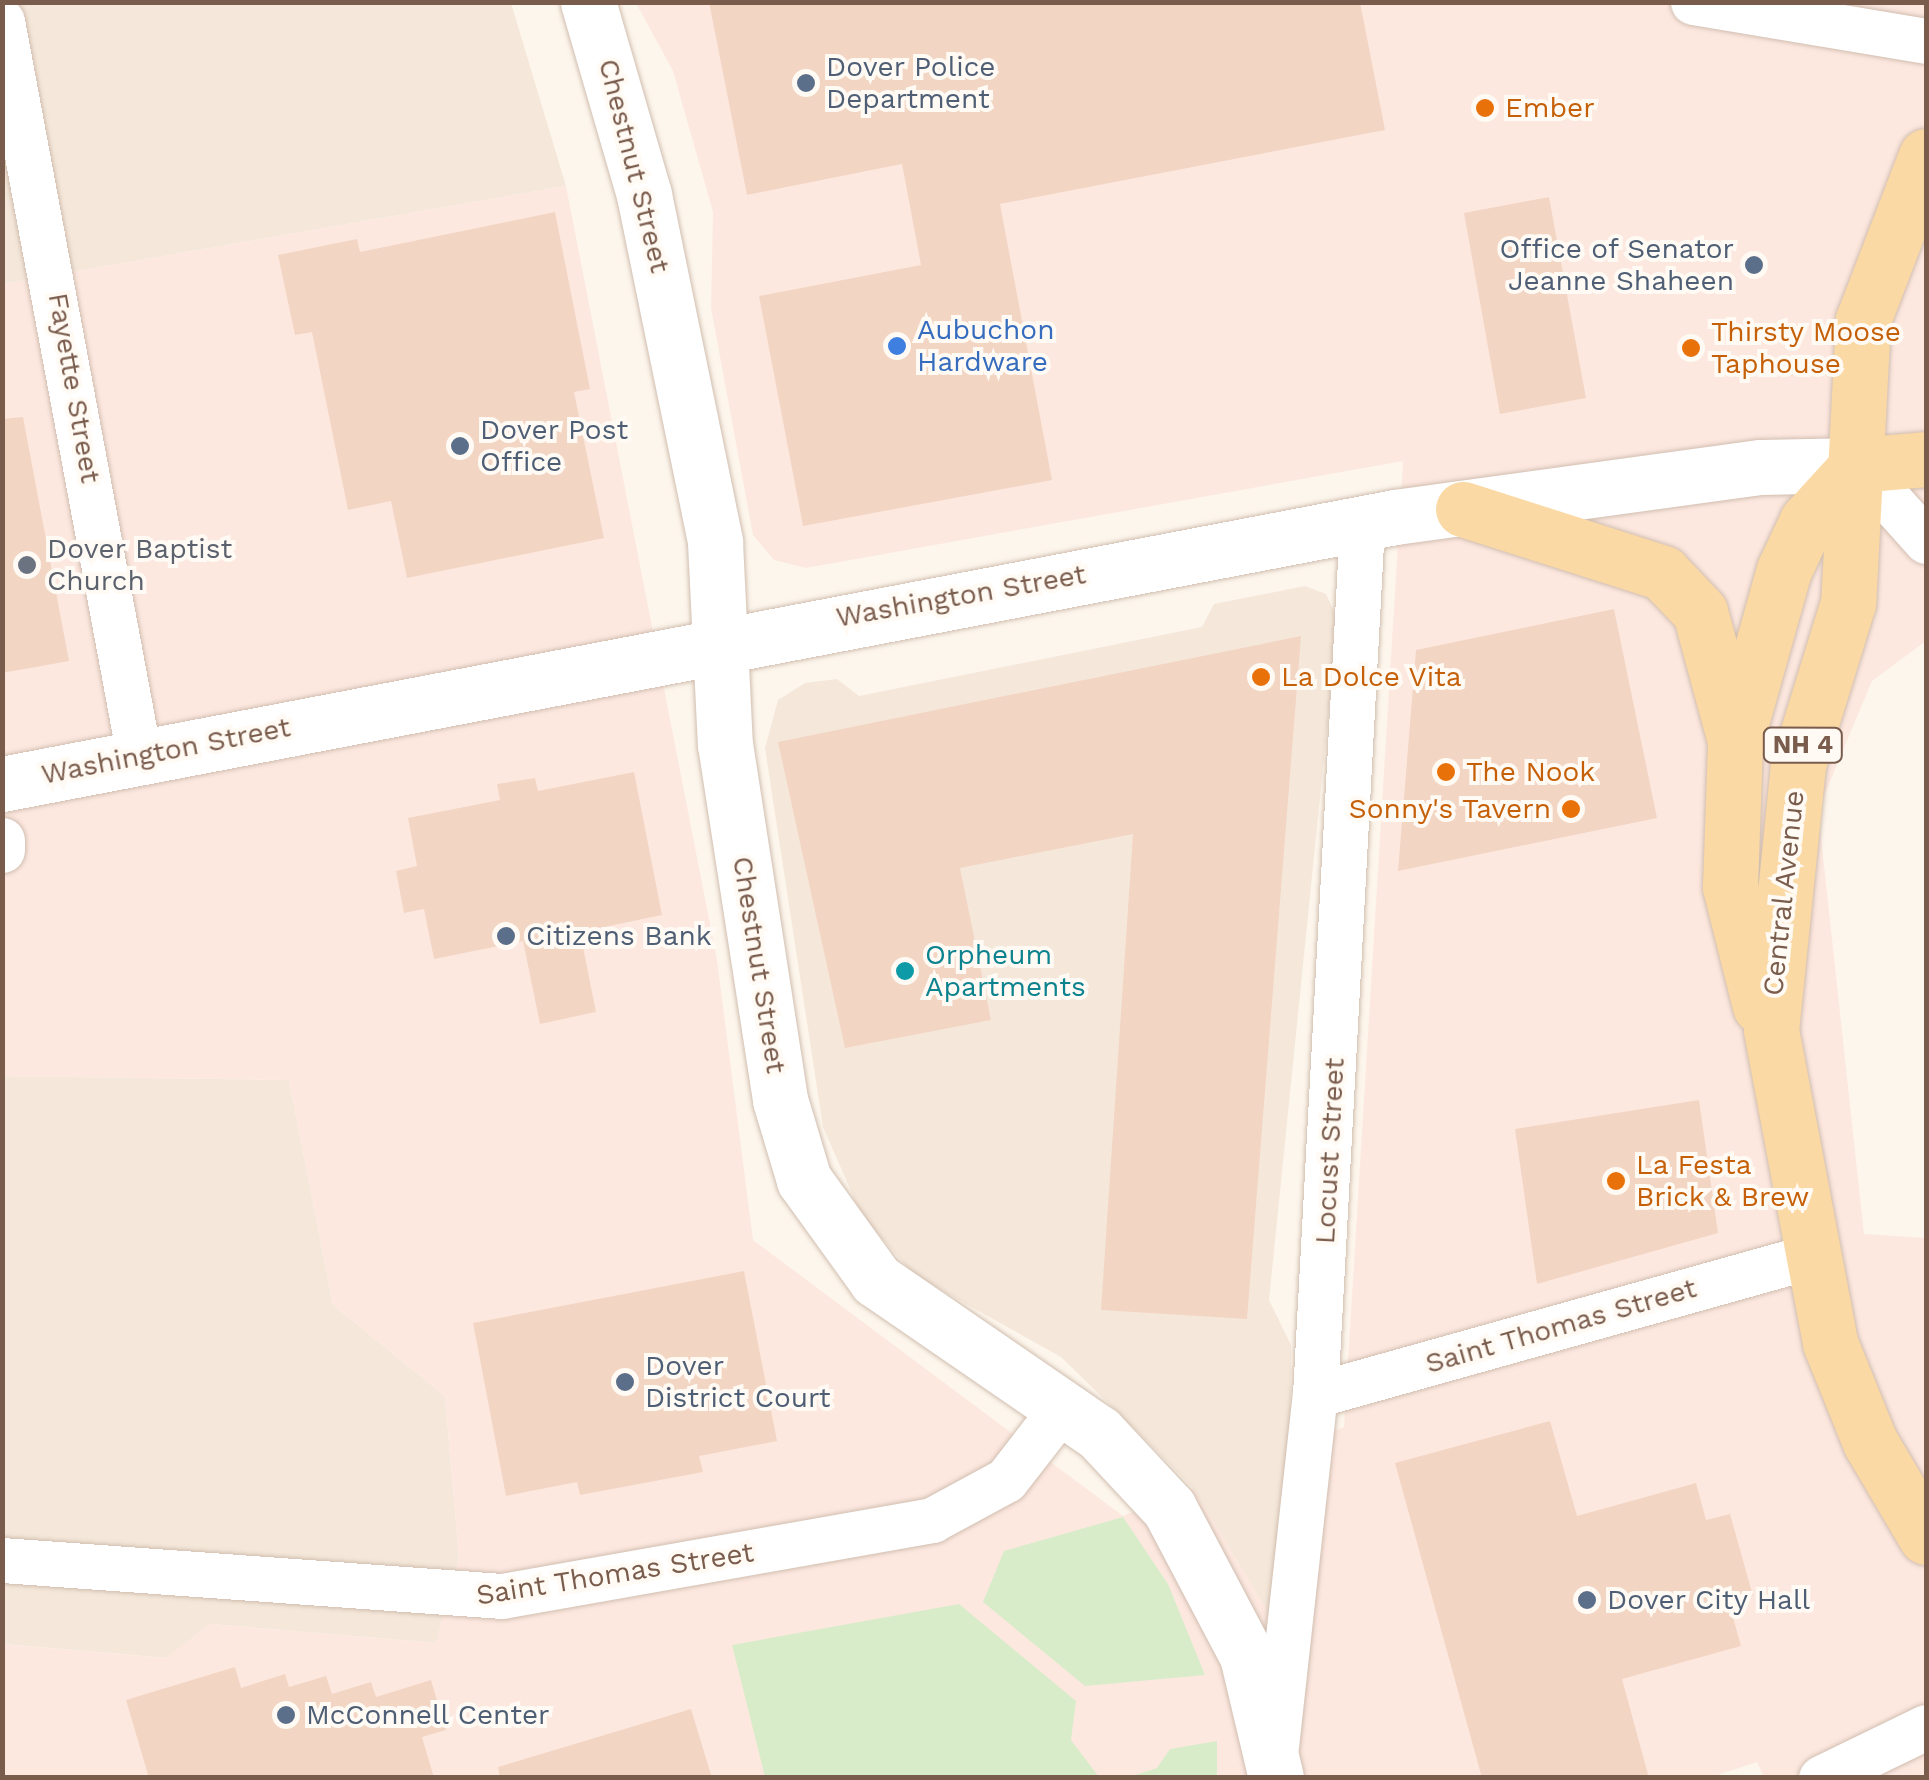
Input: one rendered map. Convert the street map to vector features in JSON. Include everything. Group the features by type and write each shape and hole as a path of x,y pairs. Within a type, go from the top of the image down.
{"main road":[{"name":"Central Avenue","path":"1926,156 1863,320 1848,603 1789,816 1771,1030 1808,1258 1849,1394 1926,1538"},
{"name":"Washington Street","path":"1858,465 1926,459"},
{"name":"Central Avenue","path":"1771,1030 1746,972 1730,886 1735,744 1784,570 1807,521 1858,465"},
{"path":"1463,509 1631,559 1673,582 1700,612 1735,744"}],"street":[{"name":"Chestnut Street","path":"588,2 661,272 715,542 724,744 774,1062 804,1180 876,1280 1130,1460 1195,1547 1248,1656 1276,1762"},
{"path":"1693,2 1926,41"},
{"name":"Fayette Street","path":"2,21 139,756"},
{"name":"Washington Street","path":"2,784 720,642 1362,523 1760,467 1858,465"},
{"path":"1858,465 1926,541"},
{"name":"Locust Street","path":"1276,1762 1315,1396 1362,523"},
{"path":"2,840 2,850"},
{"name":"Saint Thomas Street","path":"1315,1396 1808,1258"},
{"name":"Saint Thomas Street","path":"2,1560 502,1596 932,1520 1006,1480 1062,1409"},
{"path":"1821,1778 1926,1727"}],"shaded area":[{"path":"3,3 511,3 566,186 3,284"},
{"path":"636,3 1926,3 1926,641 1872,681 1818,810 1864,1234 1926,1238 1926,1777 1764,1777 1757,1762 1709,1778 3,1777 2,1644 166,1658 210,1624 436,1643 459,1558 445,1396 333,1305 289,1080 3,1076 3,284 566,186 717,960 753,1240 1123,1516 1193,1488 1268,1612 1290,1449 1344,1427 1403,461 806,568 774,560 753,535 711,308 713,212 673,71"},
{"path":"1305,586 1326,594 1338,620 1269,1300 1291,1345 1290,1449 1268,1613 1193,1488 1142,1436 1061,1357 914,1275 861,1214 823,1127 765,748 778,700 805,683 837,679 859,696 1202,627 1214,604"},
{"path":"2,1076 289,1080 333,1305 445,1396 459,1558 436,1643 210,1624 167,1658 3,1644"}],"green space":[{"path":"1123,1517 1168,1584 1205,1675 1085,1686 983,1602 1004,1551"},
{"path":"959,1604 1076,1701 1071,1740 1099,1777 765,1777 732,1645"},
{"path":"1217,1741 1217,1777 1129,1777 1157,1768 1170,1749"}],"building":[{"path":"709,2 1360,2 1385,130 1000,204 1052,480 803,526 759,296 921,265 902,164 747,195"},
{"path":"1549,197 1586,398 1500,414 1464,213"},
{"name":"Dover Post Office","path":"555,212 590,389 574,392 604,538 407,578 391,501 348,510 312,332 295,335 278,255 357,239 360,252"},
{"name":"Dover Baptist Church","path":"23,417 69,661 2,673 2,419"},
{"path":"1614,609 1657,818 1398,871 1416,650"},
{"name":"Orpheum Apartments","path":"1301,636 1247,1319 1101,1310 1133,834 960,868 991,1020 845,1048 778,742"},
{"path":"634,772 662,915 580,932 596,1012 540,1024 523,941 434,959 424,909 404,913 396,871 417,866 408,818 500,800 497,784 535,778 538,791"},
{"name":"La Festa Brick & Brew","path":"1699,1100 1718,1233 1537,1284 1515,1129"},
{"name":"Dover District Court","path":"744,1271 777,1441 699,1456 703,1472 580,1495 577,1482 506,1496 473,1323"},
{"name":"Dover City Hall","path":"1550,1421 1577,1516 1696,1483 1706,1520 1730,1514 1753,1596 1729,1603 1741,1646 1622,1679 1649,1778 1482,1778 1395,1463"},
{"name":"McConnell Center","path":"235,1667 241,1688 285,1674 289,1687 326,1676 332,1694 371,1682 376,1697 431,1680 446,1730 422,1737 434,1778 149,1778 126,1700"},
{"name":"McConnell Center","path":"691,1709 712,1778 500,1778 498,1767"}],"place":[{"name":"Dover Police Department","path":"806,83"},
{"name":"Ember","path":"1485,108"},
{"name":"Office of Senator Jeanne Shaheen","path":"1754,265"},
{"name":"Aubuchon Hardware","path":"897,346"},
{"name":"Thirsty Moose Taphouse","path":"1691,348"},
{"name":"Dover Post Office","path":"460,446"},
{"name":"Dover Baptist Church","path":"27,565"},
{"name":"La Dolce Vita","path":"1261,677"},
{"name":"The Nook","path":"1446,772"},
{"name":"Sonny's Tavern","path":"1571,809"},
{"name":"Citizens Bank","path":"506,936"},
{"name":"Orpheum Apartments","path":"905,971"},
{"name":"La Festa Brick & Brew","path":"1616,1181"},
{"name":"Dover District Court","path":"625,1382"},
{"name":"Dover City Hall","path":"1587,1600"},
{"name":"McConnell Center","path":"286,1715"}]}
